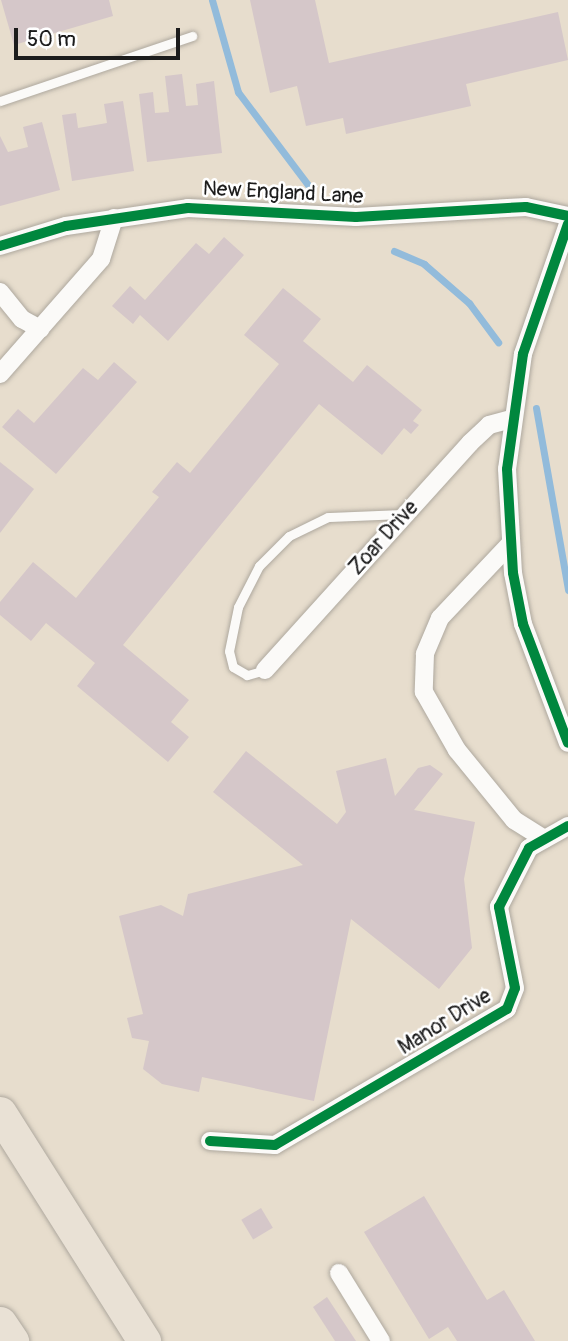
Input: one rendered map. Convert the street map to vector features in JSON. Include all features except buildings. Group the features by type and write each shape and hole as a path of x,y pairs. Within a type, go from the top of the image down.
{"highway":[{"path":"0,1100 20,1143"},
{"path":"0,1113 144,1341"},
{"path":"0,1323 12,1341"}],"street":[{"name":"New England Lane","path":"0,246 114,218 188,208 356,217 526,207 568,216"},
{"path":"0,374 101,259 114,218"},
{"path":"568,224 523,354 511,419 510,544 523,624 568,743"},
{"path":"0,292 22,319 40,329"},
{"name":"Zoar Drive","path":"265,670 489,425 511,419"},
{"path":"510,544 440,618 425,654 424,692 457,750 514,820 544,839"},
{"name":"Manor Drive","path":"210,1141 251,1149 275,1145 507,1009 515,988 499,907 529,848 568,826"},
{"path":"339,1273 381,1341"}],"lane":[{"path":"0,101 192,36"},
{"path":"265,670 247,675 233,667 229,651 238,607 259,566 289,536 328,517 405,514"}],"waterway":[{"path":"212,0 238,92 311,189"},
{"path":"394,251 424,264 469,303 498,342"},
{"path":"536,408 568,590"}],"cycle path":[{"path":"0,246 66,226 188,208 356,217 526,207 568,216"},
{"path":"568,224 523,354 507,469 513,573 523,624 568,743"},
{"path":"210,1141 275,1145 507,1009 515,988 499,907 529,848 568,826"}]}
